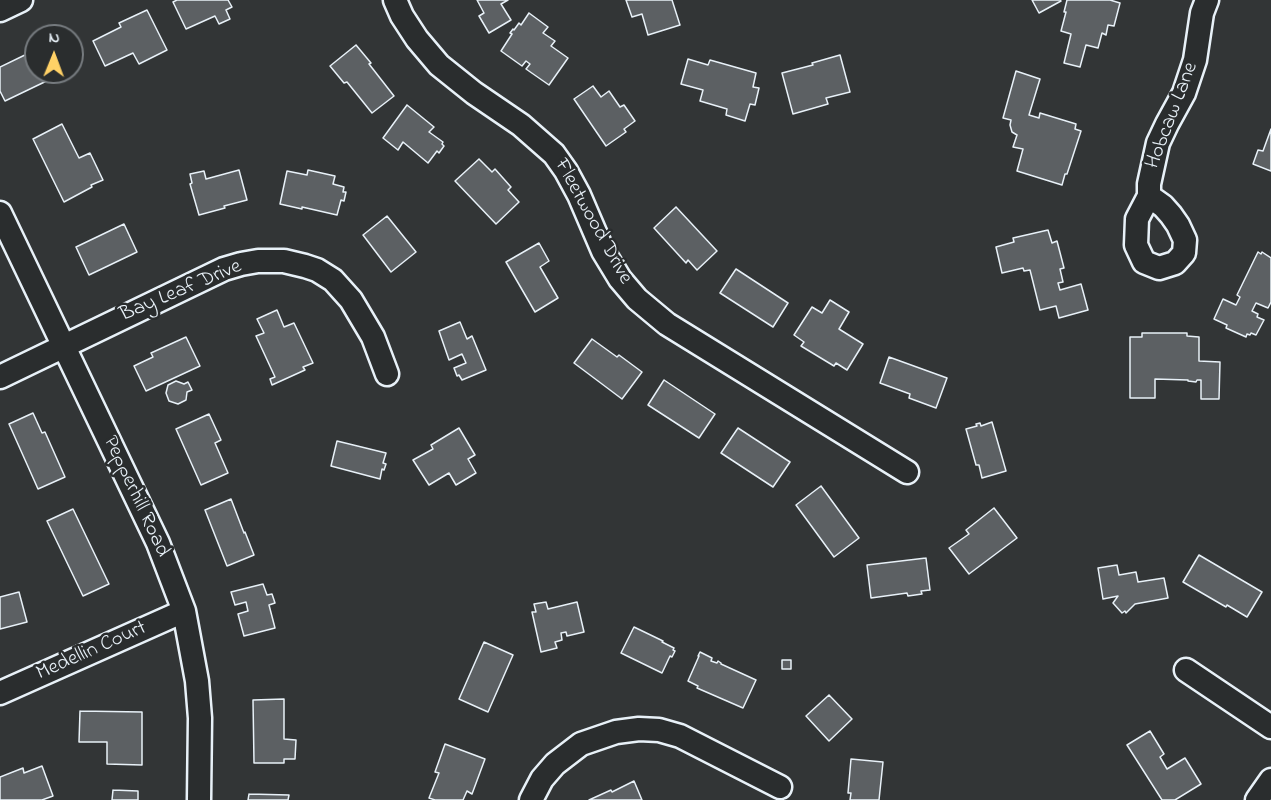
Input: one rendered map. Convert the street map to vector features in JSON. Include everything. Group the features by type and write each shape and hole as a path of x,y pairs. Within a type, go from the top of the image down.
{"street":[{"path":"0,10 21,0"},
{"name":"Fleetwood Drive","path":"395,0 417,39 440,65 474,93 521,125 554,154 579,195 603,251 620,279 637,299 666,324 907,472"},
{"name":"Hobcaw Lane","path":"1149,196 1149,184 1158,143 1184,93 1195,60 1202,13 1207,0"},
{"name":"Pepperhill Road","path":"0,213 158,543 184,611 194,656 198,690 199,800"},
{"name":"Bay Leaf Drive","path":"0,377 224,269 258,261 284,261 305,266 333,280 351,300 373,337 387,374"},
{"name":"Medellin Court","path":"0,693 184,611"},
{"path":"1186,670 1271,727"},
{"path":"531,800 542,779 555,764 581,744 615,732 639,729 659,730 680,736 780,787"},
{"path":"1257,800 1271,780"}],"building":[{"path":"177,0 228,0 232,7 226,10 230,19 219,24 215,16 186,29 173,2"},
{"path":"477,0 508,0 501,4 511,20 489,33 479,16 484,13"},
{"path":"626,0 672,0 680,25 648,35 642,14 632,17"},
{"path":"1032,0 1060,0 1061,1 1039,13"},
{"path":"1067,0 1110,0 1120,3 1114,26 1108,25 1106,35 1102,33 1098,48 1086,45 1080,67 1064,63 1071,34 1061,31"},
{"path":"147,10 167,50 139,64 133,53 105,66 93,41 121,27 119,23"},
{"path":"529,13 548,27 543,33 555,41 551,46 568,58 549,85 526,69 530,64 526,61 522,66 501,51 512,34 510,33 519,23 521,25"},
{"path":"356,45 394,96 372,113 347,82 344,83 330,66"},
{"path":"24,55 24,84 40,84 5,101 0,91 0,67"},
{"path":"840,55 850,92 826,98 828,104 793,114 782,73"},
{"path":"688,59 708,65 710,60 756,73 753,87 759,88 755,105 750,104 745,121 726,115 727,109 700,101 703,90 681,84"},
{"path":"1016,71 1040,79 1029,115 1039,118 1040,113 1076,124 1075,129 1081,131 1062,185 1017,171 1023,149 1013,147 1017,135 1012,132 1011,120 1003,118"},
{"path":"593,86 601,97 609,91 620,107 624,105 635,121 624,129 626,132 606,146 574,99"},
{"path":"407,105 434,127 429,132 443,142 444,146 439,153 437,151 428,163 403,142 398,150 383,138"},
{"path":"62,124 79,158 90,153 103,180 64,202 33,139"},
{"path":"1271,129 1271,171 1253,164 1258,150 1263,151"},
{"path":"479,159 492,172 495,169 511,187 508,190 519,202 496,224 455,181"},
{"path":"239,170 247,200 199,215 190,184 192,183 190,174 204,171 206,179"},
{"path":"308,170 335,176 333,184 344,187 343,192 346,192 344,201 341,200 337,215 280,204 287,171 307,175"},
{"path":"676,207 717,251 697,270 688,260 686,263 654,228"},
{"path":"387,216 416,252 391,272 363,235"},
{"path":"124,224 137,252 89,275 76,247"},
{"path":"1048,230 1052,243 1057,241 1064,268 1060,269 1063,282 1058,283 1060,290 1081,284 1088,310 1059,318 1056,306 1040,310 1030,270 1024,271 1023,268 1002,273 996,247 1014,242 1013,238"},
{"path":"539,243 549,261 540,267 558,298 535,312 506,262"},
{"path":"1258,252 1271,258 1271,302 1268,308 1256,303 1252,311 1264,320 1256,335 1251,333 1246,337 1226,328 1227,325 1214,319 1223,299 1236,305 1240,297 1237,295"},
{"path":"736,269 788,303 773,327 720,293"},
{"path":"830,300 849,312 839,329 863,344 847,370 836,363 834,366 801,346 804,342 794,335 812,307 822,313"},
{"path":"277,310 284,327 294,323 313,363 303,367 305,370 272,385 270,379 275,377 256,336 264,333 257,319"},
{"path":"460,322 467,339 472,336 486,370 462,380 459,375 457,376 454,368 466,363 462,354 449,360 439,331"},
{"path":"1142,333 1187,333 1187,336 1199,337 1199,361 1220,362 1219,399 1201,399 1201,380 1196,382 1155,379 1155,398 1130,398 1130,337 1142,337"},
{"path":"186,337 200,366 146,391 134,366 153,357 151,353"},
{"path":"592,339 642,372 622,399 574,363"},
{"path":"889,357 947,378 936,408 909,398 910,394 880,383"},
{"path":"664,380 715,414 699,438 648,405"},
{"path":"176,381 184,384 188,382 192,390 187,392 186,400 178,404 169,401 166,393 168,385"},
{"path":"33,413 42,433 45,432 65,477 38,489 9,424"},
{"path":"209,414 221,440 215,443 228,473 201,485 176,429"},
{"path":"992,422 1006,471 982,478 966,429 977,426 976,424 980,423 981,426"},
{"path":"459,428 475,455 468,459 476,473 456,485 449,473 429,485 413,460 433,449 431,445"},
{"path":"738,428 790,462 773,487 721,453"},
{"path":"337,441 386,453 383,463 386,464 384,470 382,469 380,479 331,466"},
{"path":"821,486 859,538 834,557 796,505"},
{"path":"231,499 254,555 227,566 205,510"},
{"path":"994,508 1017,538 969,574 949,548 969,534 966,530"},
{"path":"73,509 109,584 83,596 47,521"},
{"path":"1199,555 1262,592 1247,617 1183,582"},
{"path":"926,558 930,590 908,596 907,593 871,598 867,565"},
{"path":"1117,565 1119,575 1136,572 1138,582 1164,578 1168,598 1135,604 1126,613 1125,611 1122,613 1113,603 1118,596 1103,599 1098,568"},
{"path":"263,584 267,595 272,594 275,603 269,605 275,628 244,636 238,614 248,611 246,602 235,605 231,592"},
{"path":"19,592 27,622 0,629 0,597"},
{"path":"546,602 548,609 577,602 584,632 567,636 566,632 561,633 562,640 555,642 557,648 541,652 532,612 536,612 534,604"},
{"path":"634,627 674,648 675,651 662,673 621,653"},
{"path":"484,642 513,655 488,712 459,699"},
{"path":"700,652 712,658 711,661 717,663 718,661 756,680 743,708 697,688 698,686 688,681"},
{"path":"782,660 791,660 791,669 782,669"},
{"path":"829,695 852,719 829,741 806,716"},
{"path":"284,699 284,739 296,740 295,759 284,759 284,763 254,763 253,700"},
{"path":"80,711 142,712 142,765 107,764 107,742 79,742"},
{"path":"1150,731 1164,754 1160,757 1167,769 1185,758 1201,784 1175,800 1162,800 1127,745"},
{"path":"445,744 485,759 472,794 467,791 463,800 429,798 439,773 435,772"},
{"path":"851,759 883,762 879,800 850,800 851,793 848,793"},
{"path":"42,766 53,796 42,800 0,800 0,777 23,768 24,773"},
{"path":"634,781 642,800 589,800 611,790 612,792"},
{"path":"113,790 138,791 138,800 112,800"},
{"path":"249,794 289,795 288,800 248,800"}]}
